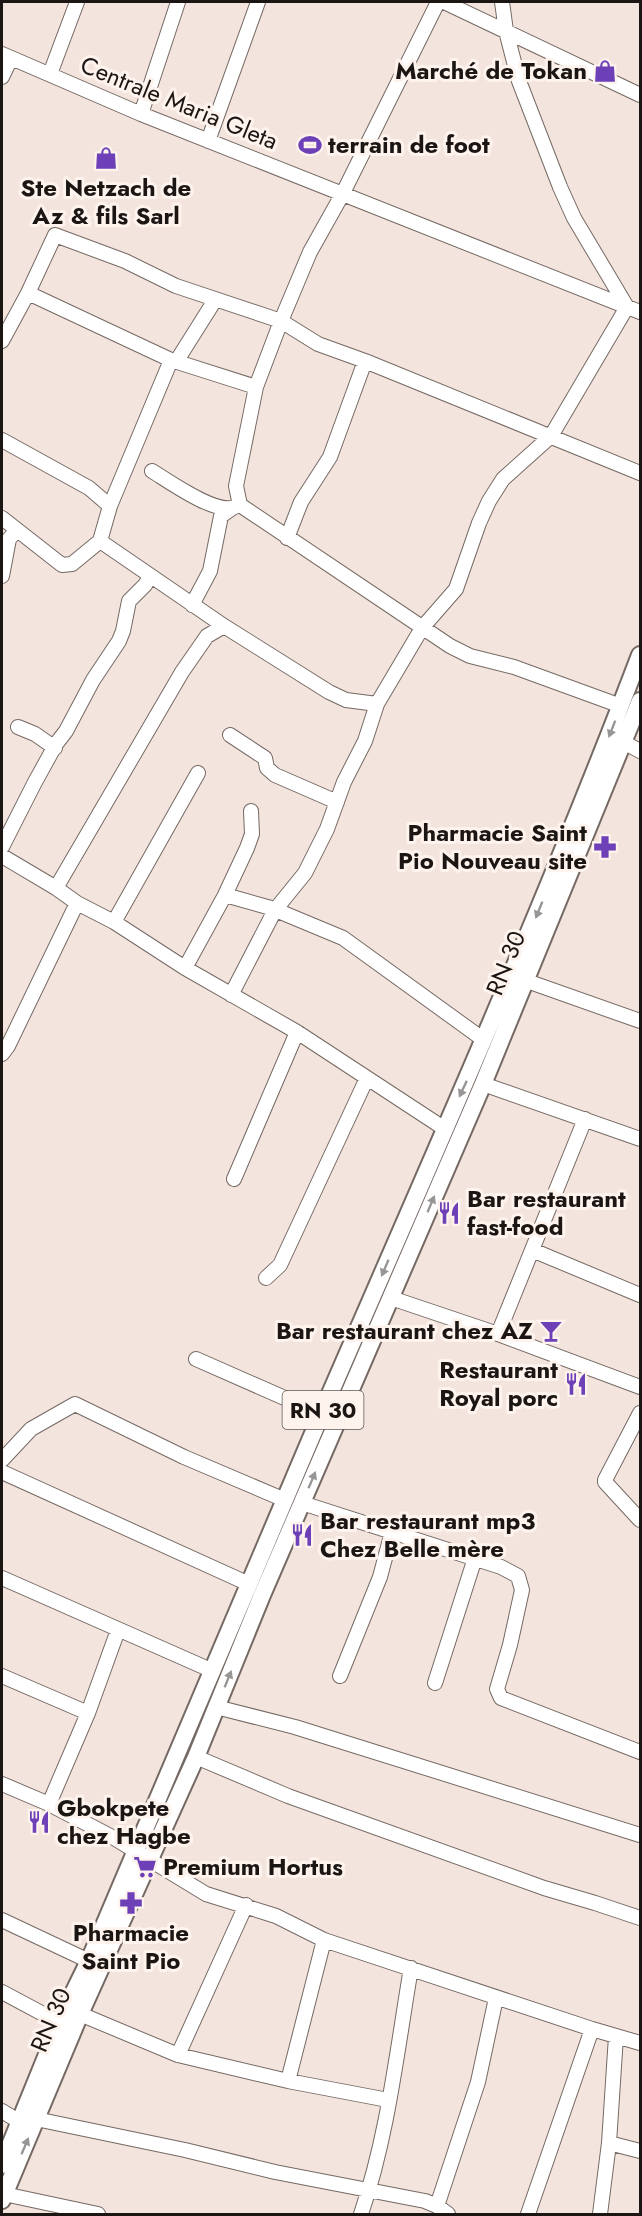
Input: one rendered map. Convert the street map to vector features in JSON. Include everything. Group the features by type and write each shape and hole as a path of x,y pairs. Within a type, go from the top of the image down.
{"main road":[{"name":"RN 30","path":"2,2165 28,2121 80,2014 213,1671 321,1414 484,1040 640,655"},
{"name":"RN 30","path":"3,2197 60,2024 88,1961 142,1855 196,1757 302,1503 483,1084 524,980 625,744 640,701"}],"street":[{"path":"50,74 77,2"},
{"path":"141,114 178,2"},
{"path":"208,141 258,2"},
{"path":"236,507 236,486 256,387 281,321 310,252 343,193 438,2"},
{"path":"444,2 640,95"},
{"path":"231,995 275,910 305,873 327,829 344,782 365,741 377,704 422,628 456,589 478,523 489,501 503,479 551,436 634,309 574,218 560,187 519,81 506,31 502,2"},
{"path":"2,77 6,56"},
{"name":"Centrale Maria Gleta","path":"6,56 208,141 634,309"},
{"path":"2,341 28,293 54,235 126,261 176,286 281,321 318,344 640,473"},
{"path":"28,293 174,361 256,387"},
{"path":"2,518 62,565 72,564 100,541 110,506 174,361 215,300"},
{"path":"287,538 302,502 330,457 365,361"},
{"path":"2,441 88,489 110,506"},
{"path":"153,471 195,497 219,507 236,507 287,538 422,628 470,656 514,667 621,706"},
{"path":"192,605 210,571 220,516 236,507"},
{"path":"2,576 9,539 17,530"},
{"path":"100,541 192,605 329,692 346,699 377,704"},
{"path":"2,848 34,782 66,731 93,680 119,641 129,601 150,577"},
{"path":"56,888 187,664 207,636 224,626"},
{"path":"18,727 35,734 54,748"},
{"path":"230,735 265,758 267,768 275,776 337,802"},
{"path":"625,744 640,751"},
{"path":"114,922 198,773"},
{"path":"185,968 225,895 252,834 250,811"},
{"path":"2,856 77,903 114,922 185,968 297,1032 445,1129"},
{"path":"225,895 275,910 343,938 484,1040"},
{"path":"2,1054 8,1046 77,903"},
{"path":"524,980 640,1021"},
{"path":"234,1179 297,1032"},
{"path":"266,1278 280,1265 367,1078"},
{"path":"483,1084 640,1139"},
{"path":"498,1335 585,1119"},
{"path":"532,1251 640,1295"},
{"path":"391,1298 640,1387"},
{"path":"196,1359 321,1414"},
{"path":"2,1460 31,1429 75,1404 184,1458 285,1500"},
{"path":"640,1413 605,1480 640,1520"},
{"path":"2,1472 249,1584"},
{"path":"302,1503 475,1558 518,1576 522,1590 510,1645 497,1689 501,1698 640,1752"},
{"path":"340,1676 380,1577 392,1532"},
{"path":"435,1683 475,1558"},
{"path":"2,1578 213,1671"},
{"path":"50,1804 88,1713 118,1630"},
{"path":"2,1676 88,1713"},
{"path":"216,1707 295,1727 640,1835"},
{"path":"196,1757 288,1796 544,1888 640,1918"},
{"path":"2,1784 50,1804 206,1893 276,1916 324,1940 496,1998 640,2043"},
{"path":"178,2055 246,1905"},
{"path":"2,1920 88,1961"},
{"path":"288,2080 324,1940"},
{"path":"361,2214 370,2189 411,1968"},
{"path":"2,1992 60,2024"},
{"path":"2,2111 28,2121 185,2150 276,2172 425,2200 442,2210 478,2082 496,1998"},
{"path":"80,2014 178,2055 388,2100"},
{"path":"528,2214 592,2029"},
{"path":"600,2214 609,2143 616,2036"},
{"path":"609,2143 640,2151"},
{"path":"3,2197 99,2214"}],"place":[{"name":"Marché de Tokan","path":"605,71"},
{"name":"terrain de foot","path":"310,145"},
{"name":"Ste Netzach de Az & fils Sarl","path":"106,158"},
{"name":"Pharmacie Saint Pio Nouveau site","path":"605,847"},
{"name":"Bar restaurant fast-food","path":"449,1213"},
{"name":"Bar restaurant chez AZ","path":"551,1331"},
{"name":"Restaurant Royal porc","path":"576,1384"},
{"name":"Bar restaurant mp3 Chez Belle mère","path":"302,1535"},
{"name":"Gbokpete chez Hagbe","path":"39,1822"},
{"name":"Premium Hortus","path":"145,1867"},
{"name":"Pharmacie Saint Pio","path":"131,1903"}]}
